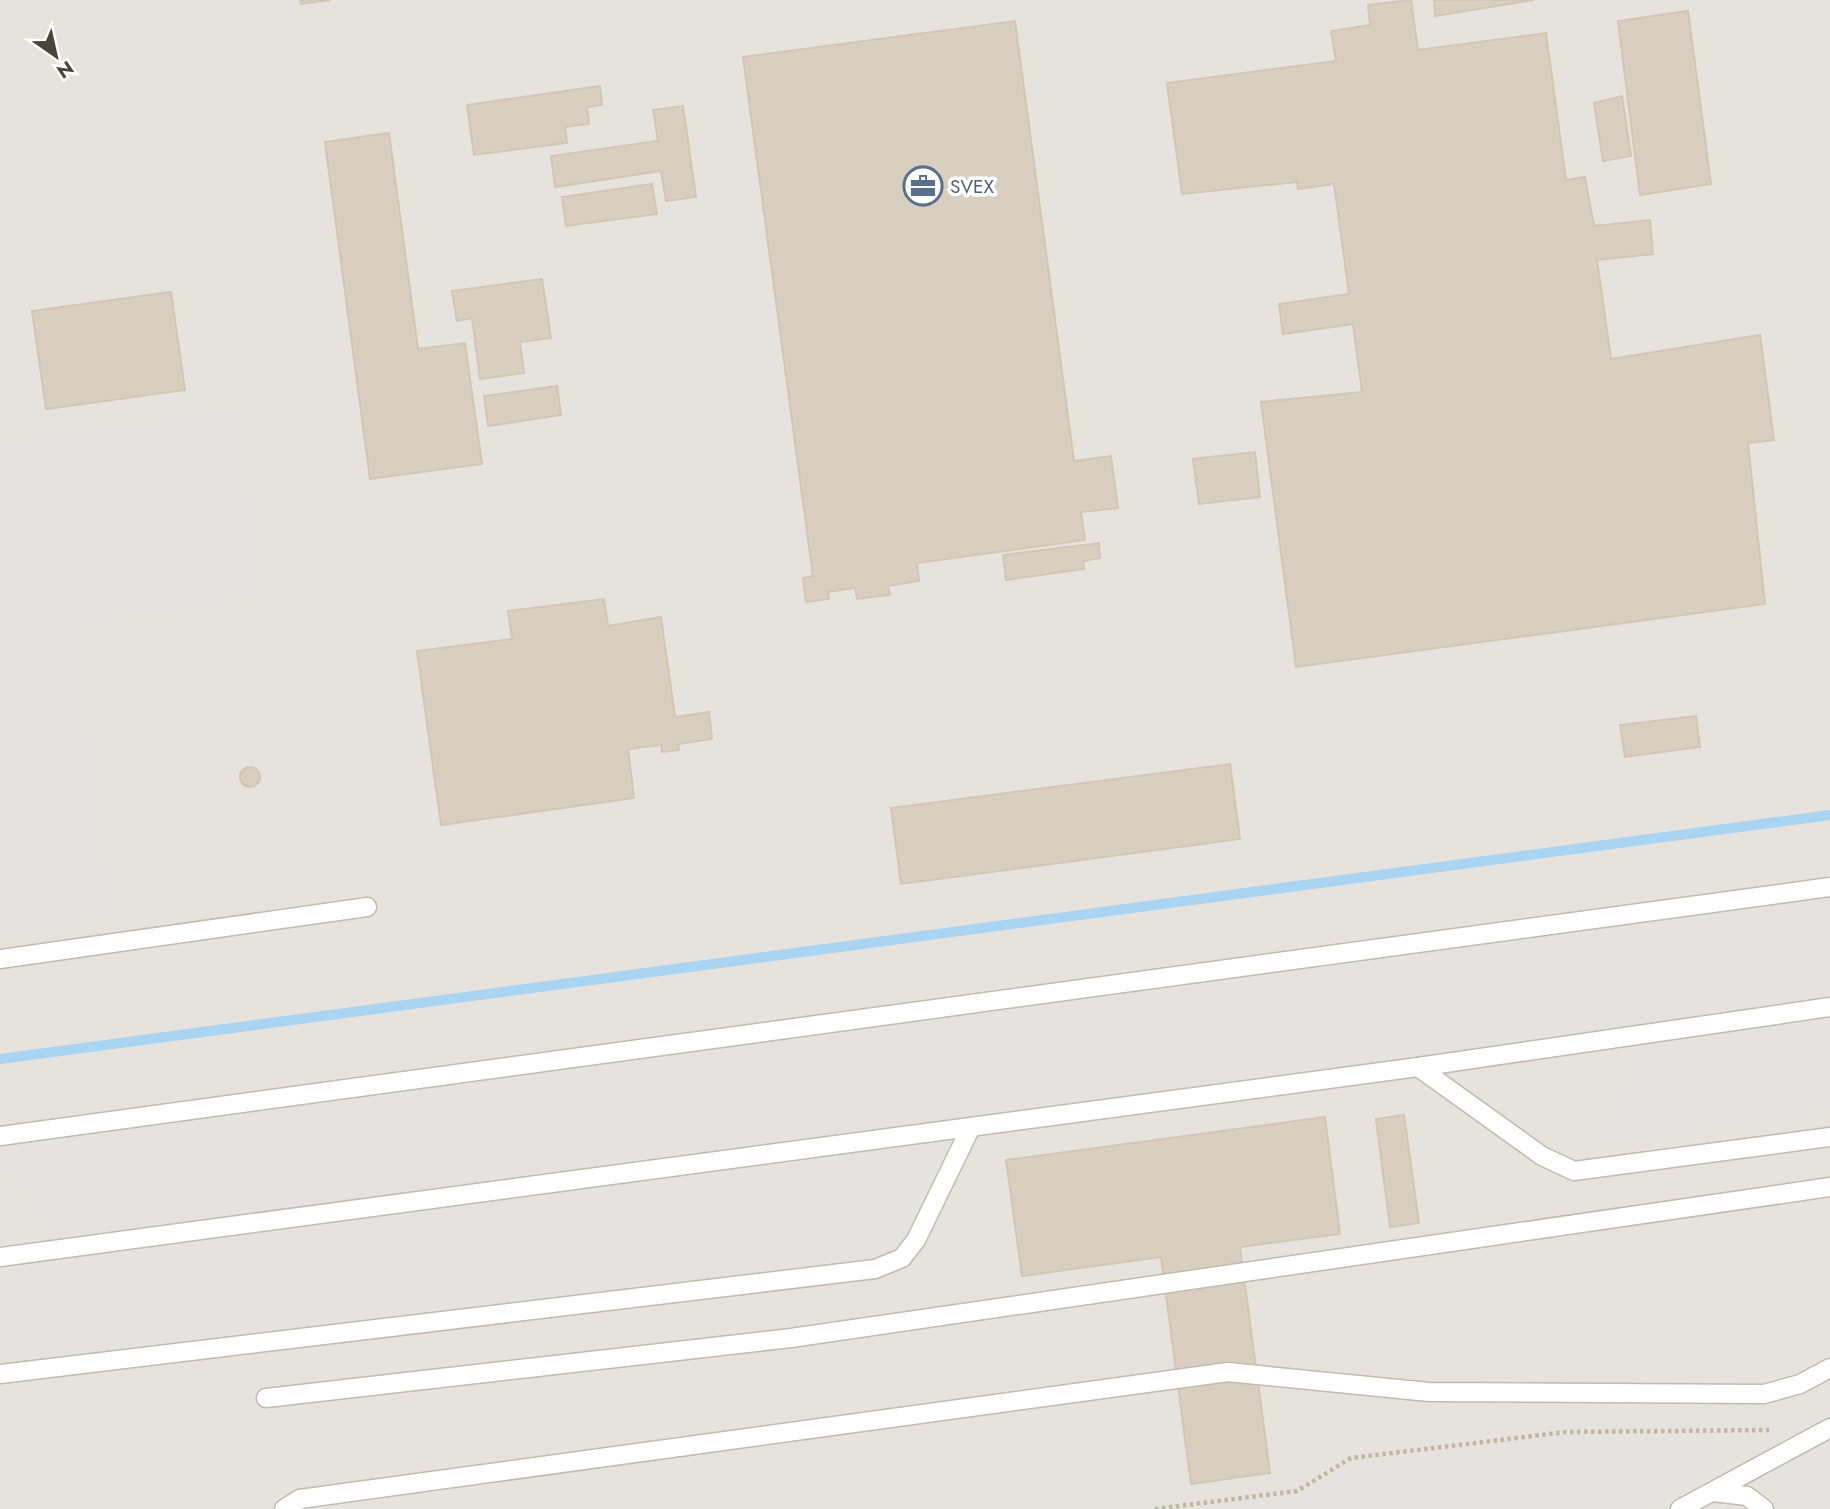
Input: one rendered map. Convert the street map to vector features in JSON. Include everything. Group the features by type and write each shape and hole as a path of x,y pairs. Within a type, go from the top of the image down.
{"lane":[{"path":"0,1136 1830,887"},
{"path":"0,959 367,907"},
{"path":"0,1257 1418,1067 1830,1007"},
{"path":"1418,1067 1542,1156 1574,1171 1830,1136"},
{"path":"0,1374 876,1269 902,1258 915,1240 971,1127"},
{"path":"266,1398 791,1338 1830,1187"},
{"path":"284,1509 300,1499 1227,1371 1429,1392 1765,1394 1800,1384 1830,1368"},
{"path":"1680,1509 1830,1428"},
{"path":"1713,1492 1747,1496 1764,1509"}],"path":[{"path":"1155,1509 1297,1491 1351,1458 1566,1432 1772,1430"}],"shaded area":[{"path":"0,0 1830,0 1830,1509 0,1509"},
{"path":"232,412 257,598 68,624 107,919 0,933 0,443"},
{"path":"1830,887 1830,1111 1604,1142 1651,1033 971,1127 902,1258 0,1374 0,1307 29,1253 73,1246 0,1158 0,1136"},
{"path":"1830,1410 1830,1509 1790,1509 1768,1461 1759,1448"},
{"path":"1563,1437 1699,1439 1705,1476 1643,1509 1228,1509 1227,1505 1301,1497 1351,1464"}],"building":[{"path":"300,0 331,0 301,4"},
{"path":"1411,0 1418,50 1546,33 1566,180 1585,177 1594,226 1650,220 1653,254 1597,260 1611,359 1760,335 1774,440 1748,443 1765,604 1296,667 1261,402 1362,392 1353,324 1283,334 1279,304 1349,294 1334,184 1298,189 1297,182 1182,194 1167,83 1336,61 1331,31 1370,25 1368,5"},
{"path":"1434,0 1534,0 1435,16"},
{"path":"1688,11 1711,184 1640,195 1618,21"},
{"path":"1015,21 1074,461 1111,456 1118,508 1081,512 1085,540 917,563 919,581 888,586 890,595 857,599 855,588 828,592 829,599 806,602 803,578 813,576 743,57"},
{"path":"600,86 602,105 587,107 589,124 565,127 567,143 474,155 467,105"},
{"path":"1622,96 1631,156 1603,161 1594,103"},
{"path":"683,106 696,197 666,201 661,171 555,187 551,156 658,141 653,110"},
{"path":"389,133 418,349 465,343 482,464 370,479 325,142"},
{"path":"652,184 657,214 566,226 562,197"},
{"path":"542,279 551,338 520,342 524,373 480,379 472,318 457,321 452,291"},
{"path":"171,292 185,390 46,409 32,311"},
{"path":"557,386 561,415 488,426 484,396"},
{"path":"1255,452 1260,497 1199,504 1193,459"},
{"path":"1099,543 1100,558 1083,561 1084,569 1006,580 1003,555"},
{"path":"604,599 608,626 661,617 675,717 709,712 712,739 678,744 679,750 662,752 661,745 628,749 634,798 441,825 417,651 512,639 508,611"},
{"path":"1696,716 1700,747 1625,757 1620,725"},
{"path":"1230,764 1240,839 901,884 891,808"},
{"path":"250,767 257,770 260,777 257,784 250,787 243,784 240,777 243,770"},
{"path":"1404,1115 1419,1223 1390,1227 1376,1119"},
{"path":"1325,1117 1340,1234 1240,1247 1270,1473 1191,1484 1161,1257 1022,1276 1006,1160"}],"waterway":[{"path":"0,1059 1830,815"}],"place":[{"name":"SVEX","path":"923,186"}]}
